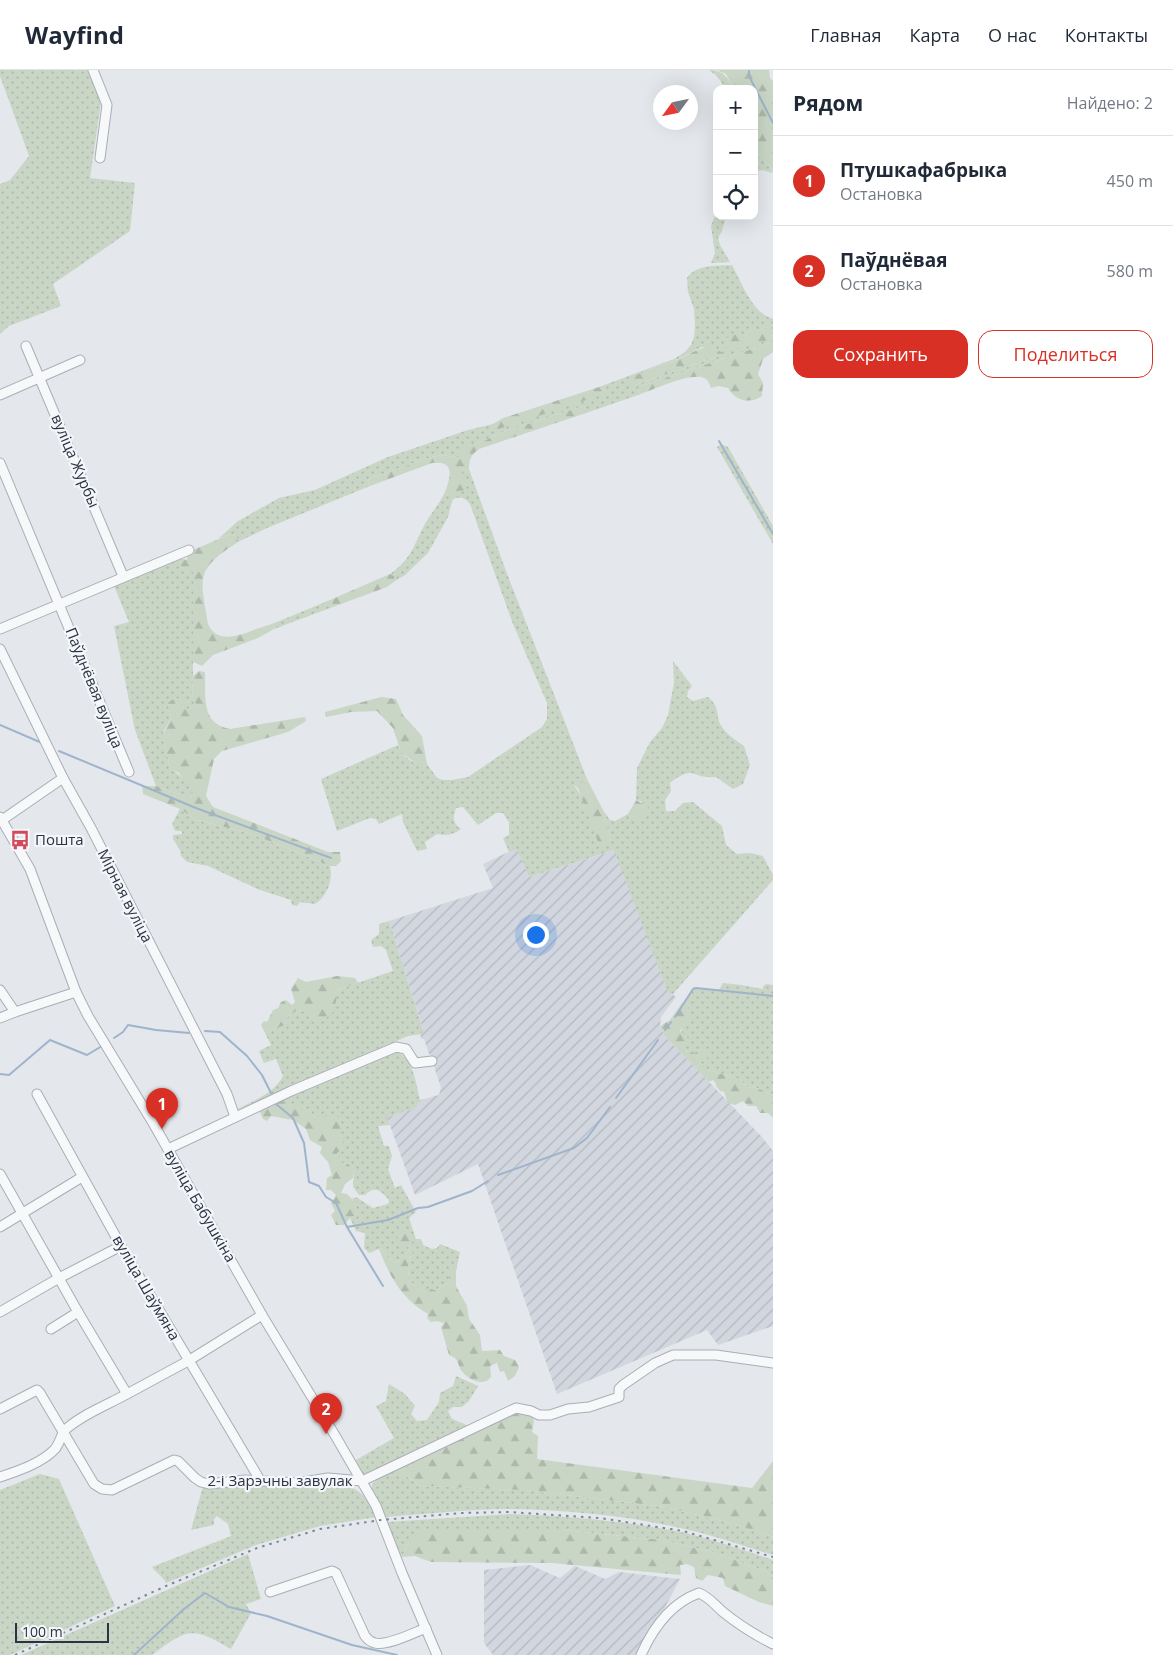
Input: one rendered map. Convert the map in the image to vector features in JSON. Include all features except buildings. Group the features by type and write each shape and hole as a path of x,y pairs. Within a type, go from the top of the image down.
{"street":[{"path":"93,70 107,105 100,158"},
{"name":"вуліца Журбы","path":"26,346 123,576"},
{"path":"0,395 80,360"},
{"name":"Паўднёвая вуліца","path":"0,463 128,772"},
{"path":"0,629 189,550"},
{"name":"Мірная вуліца","path":"0,649 63,778 91,828 226,1094 235,1117"},
{"path":"1,818 63,778"},
{"name":"вуліца Бабушкіна","path":"1,818 30,869 76,992 88,1016 168,1149 262,1315 376,1506 437,1655"},
{"path":"0,990 15,1012"},
{"path":"0,1018 76,992"},
{"path":"168,1149 235,1117 396,1046 406,1049 415,1063 432,1061"},
{"name":"вуліца Шаўмяна","path":"37,1094 82,1177 188,1361 260,1480"},
{"path":"0,1174 127,1394"},
{"path":"0,1227 82,1177"},
{"path":"0,1312 59,1278 122,1246"},
{"path":"51,1328 78,1312"},
{"path":"0,1477 40,1460 51,1453 66,1430 92,1413 188,1361 262,1315"},
{"path":"362,1482 516,1408 538,1415 550,1415 568,1409 589,1407 619,1397 619,1390 623,1385 666,1357 716,1355 773,1363"},
{"path":"0,1409 37,1390 63,1433"},
{"name":"2-і Зарэчны завулак","path":"63,1433 94,1484 102,1489 112,1490 174,1460 178,1461 201,1482 209,1484 245,1480 297,1483 328,1478 362,1482"},
{"path":"270,1592 332,1571 336,1573 365,1636 370,1642 376,1644 386,1643 426,1628"},
{"path":"641,1655 662,1618 691,1596 699,1593 707,1596 750,1633 773,1644"}],"shaded area":[{"path":"517,848 529,877 615,850 669,995 671,993 676,997 661,1017 660,1026 664,1035 761,1136 773,1151 773,1326 718,1345 707,1330 557,1394 478,1164 415,1195 387,1117 416,1108 420,1100 439,1095 441,1088 430,1054 424,1039 420,1035 423,1029 389,921 493,888 483,864"},
{"path":"530,1565 560,1578 575,1566 605,1579 619,1572 680,1579 640,1655 493,1655 484,1643 484,1570"}],"green space":[{"path":"0,70 89,70 101,102 90,178 135,183 130,231 53,284 61,306 9,326 0,334 0,184 10,180 29,156 0,76"},
{"path":"709,70 718,71 724,75 732,85 723,85 717,76"},
{"path":"717,70 769,70 770,78 773,81 773,173 770,166 758,155 758,85 732,85 726,74"},
{"path":"758,155 770,166 772,173 762,170 758,171"},
{"path":"713,220 725,220 718,238 730,262 711,263 715,253 711,226"},
{"path":"732,265 753,304 759,311 773,319 773,324 760,330 749,332 744,337 726,338 768,340 773,335 773,342 639,387 638,391 641,394 586,413 586,409 583,406 497,434 469,448 460,458 443,455 431,457 369,479 368,483 370,486 267,528 238,542 237,537 231,534 218,539 238,521 279,498 315,490 388,457 468,430 493,424 493,428 605,391 599,387 674,359 685,352 691,345 694,337 694,309 688,292 687,278 691,273 701,268","holes":["702,347 722,354 719,356 635,385 650,369 674,361"]},
{"path":"773,324 773,335 768,340 728,351 724,342 726,338 737,334 744,337 749,332 760,330"},
{"path":"773,342 773,352 763,359 758,374 763,383 762,396 757,399 743,400 734,396 728,388 719,386 711,388 707,380 698,377 682,379 641,394 638,391 639,387"},
{"path":"713,346 723,354 635,385 628,385 627,381 644,372 698,350"},
{"path":"599,387 605,391 604,394 496,430 493,428 493,424 503,418"},
{"path":"583,406 586,409 586,413 479,449 474,453 469,462 469,469 462,471 466,490 457,491 455,495 449,495 445,492 450,475 449,470 445,464 439,463 432,463 370,486 368,483 369,479 431,457 443,455 460,458 461,448 484,441 497,434"},
{"path":"721,444 728,447 773,526 773,544 717,447"},
{"path":"469,469 506,571 587,779 582,783 574,785 611,841 603,810 610,820 615,821 628,814 631,818 643,802 636,800 637,768 650,742 662,728 668,715 674,683 673,661 692,686 688,691 687,697 693,701 708,697 715,705 718,719 724,730 744,746 750,765 743,784 733,789 716,777 685,774 670,783 671,791 665,800 666,811 675,811 683,803 693,802 722,826 726,845 737,854 750,853 763,856 773,875 773,880 673,994 669,995 614,850 529,877 517,849 509,852 503,838 509,835 509,822 503,813 496,813 478,825 463,807 456,808 454,820 461,829 455,833 437,834 425,842 427,849 417,851 403,822 402,814 379,824 376,819 370,818 337,831 321,779 398,745 409,760 422,765 427,764 437,778 452,780 468,777 542,727 547,719 547,703 513,624 467,500 455,498 452,501 448,517 428,553 405,575 395,581 394,576 390,574 408,557 426,522 445,492 449,495 461,471"},
{"path":"231,534 237,537 238,542 214,560 204,576 203,595 208,624 213,632 220,636 228,637 237,636 272,624 274,629 258,638 213,655 202,666 193,662 193,572 183,570 174,560 178,558 187,560 188,552"},
{"path":"174,560 193,572 192,699 196,704 188,710 174,698 168,703 171,718 163,732 170,769 178,774 194,790 191,798 156,786 135,730 114,626 129,622 114,586"},
{"path":"390,574 394,576 395,581 387,587 333,607 330,604 330,600"},
{"path":"330,600 330,604 333,607 274,629 272,624"},
{"path":"199,671 205,672 205,699 209,715 220,726 230,729 305,717 306,721 288,732 222,751 214,759 206,796 213,807 328,852 340,852 341,861 336,866 330,866 252,834 197,820 180,809 143,794 142,786 156,786 191,798 193,790 185,784 179,773 170,769 163,734 171,718 168,703 174,698 182,699 188,710 196,704 192,699 193,676"},
{"path":"381,697 396,699 403,715 422,736 427,764 422,766 415,763 401,752 393,728 377,711 351,712 326,717 325,712"},
{"path":"587,779 603,810 611,841 606,845 599,845 578,788 574,785 576,781 582,783"},
{"path":"636,800 648,807 648,813 639,819 631,818 628,814"},
{"path":"180,809 197,820 252,834 330,866 331,877 326,892 315,904 300,902 297,906 292,905 291,900 260,890 208,866 187,862 181,856 180,850 173,839 173,835 182,834 181,831 175,831 172,824"},
{"path":"389,921 423,1030 422,1034 408,1036 239,1110 269,1092 283,1076 276,1059 264,1063 259,1051 271,1045 265,1033 285,1025 288,1016 298,1010 332,1013 339,989 393,971 386,950 381,946 373,947 371,940 379,934 379,924"},
{"path":"337,976 355,978 358,983 339,989 333,1012 330,1015 312,1022 306,1012 298,1010 288,1016 285,1025 265,1033 261,1025 264,1021 267,1022 273,1010 286,1000 292,1005 295,1002 291,989 298,978 306,982"},
{"path":"723,983 763,989 763,986 766,984 773,985 773,1095 757,1088 747,1087 739,1079 708,1070 700,1062 702,1049 693,1055 683,1045 682,1025 689,1005 685,1001 693,989 719,990"},
{"path":"685,1001 689,1005 686,1012 691,1017 691,1023 687,1026 683,1025 680,1031 687,1035 688,1041 684,1046 687,1051 693,1054 702,1049 707,1050 709,1055 706,1060 700,1062 708,1070 739,1079 747,1087 757,1088 773,1095 773,1118 768,1113 760,1113 756,1106 748,1106 743,1101 735,1105 728,1103 724,1092 720,1091 713,1080 709,1082 664,1035 660,1026 670,1020"},
{"path":"398,1052 408,1061 411,1067 420,1100 416,1108 387,1117 390,1125 378,1126 384,1146 389,1146 392,1156 388,1169 395,1188 401,1185 416,1212 409,1218 416,1239 421,1239 423,1245 432,1249 437,1248 440,1244 460,1252 456,1271 448,1271 449,1282 439,1287 437,1291 426,1293 408,1280 409,1269 407,1260 411,1257 409,1248 408,1252 401,1258 401,1261 394,1262 388,1258 381,1248 369,1253 364,1248 365,1233 356,1231 350,1218 358,1214 352,1199 356,1197 373,1208 388,1204 389,1200 378,1190 372,1190 365,1195 359,1195 353,1187 354,1169 348,1164 339,1163 337,1153 344,1148 340,1135 321,1118 314,1116 307,1109 292,1106 290,1096 386,1053"},
{"path":"290,1096 292,1105 304,1108 314,1116 321,1118 330,1114 338,1117 344,1128 340,1135 345,1148 337,1153 339,1162 348,1164 354,1169 353,1178 345,1184 341,1193 347,1194 352,1199 358,1214 350,1218 344,1225 336,1225 331,1215 335,1211 331,1203 336,1195 331,1190 326,1190 327,1178 332,1175 328,1162 320,1153 322,1147 310,1140 306,1129 293,1120 271,1116 267,1121 263,1119 259,1110"},
{"path":"402,1231 409,1234 413,1248 412,1254 407,1260 409,1269 408,1280 426,1293 431,1289 437,1291 439,1287 449,1282 448,1270 456,1271 456,1286 467,1306 469,1319 480,1335 482,1351 500,1350 504,1356 515,1360 519,1367 515,1376 508,1381 504,1371 500,1372 497,1363 490,1366 491,1377 488,1380 484,1382 475,1381 460,1369 456,1359 449,1355 441,1327 444,1323 431,1322 427,1318 428,1314 404,1294 392,1278 379,1249 381,1248 388,1258 394,1262 401,1261 400,1258 408,1252 409,1248 400,1244 397,1237"},
{"path":"456,1376 478,1386 469,1401 462,1407 453,1407 448,1411 452,1419 469,1426 366,1475 363,1474 356,1460 394,1438 376,1406 386,1401 389,1384 405,1394 415,1406 411,1414 417,1421 427,1420 439,1402 440,1393 453,1386"},
{"path":"517,1411 532,1416 534,1421 532,1432 538,1436 537,1459 752,1488 773,1461 773,1537 738,1525 665,1507 524,1490 421,1486 407,1476 402,1475 399,1471 416,1464 417,1459"},
{"path":"417,1459 417,1464 399,1471 421,1486 524,1490 665,1507 738,1525 773,1537 773,1555 685,1529 621,1517 577,1512 495,1509 386,1517 372,1492 372,1484 379,1477"},
{"path":"40,1474 59,1479 115,1606 10,1655 0,1655 0,1490"},
{"path":"336,1481 357,1490 369,1503 377,1517 320,1526 256,1545 166,1583 152,1567 231,1536 228,1524 217,1516 214,1519 214,1525 191,1530 203,1486 245,1482"},
{"path":"510,1514 596,1520 681,1532 716,1541 773,1560 773,1577 767,1572 720,1554 662,1540 563,1530 410,1539 402,1557 387,1522"},
{"path":"422,1530 563,1530 662,1540 720,1554 767,1572 773,1577 773,1606 759,1602 725,1586 723,1578 708,1575 702,1581 696,1578 694,1567 687,1564 680,1565 681,1575 552,1563 431,1562 415,1556 402,1557 410,1539"},
{"path":"248,1554 261,1599 246,1604 251,1613 231,1649 208,1636 190,1633 174,1639 152,1655 21,1655"}],"waterway":[{"path":"749,70 749,76 773,123"},
{"path":"719,441 773,534"},
{"path":"0,725 42,743"},
{"path":"59,751 196,808 331,858"},
{"path":"675,1017 693,989 696,988 773,996"},
{"path":"665,1030 671,1022"},
{"path":"114,1038 123,1032 128,1025 189,1033"},
{"path":"205,1031 220,1032 247,1056 262,1075 271,1093"},
{"path":"0,1074 9,1075 50,1040 87,1055 102,1046"},
{"path":"616,1098 658,1040"},
{"path":"276,1104 293,1118 304,1143 309,1182 319,1186 326,1197 336,1203 347,1227 383,1286"},
{"path":"498,1175 574,1148 587,1138 610,1107"},
{"path":"347,1227 388,1220 418,1208 428,1207 472,1191 488,1181"},
{"path":"134,1655 184,1609 205,1593 229,1607 267,1616 352,1645 397,1655"}],"railway":[{"path":"15,1655 166,1586 257,1548 320,1529 381,1520 461,1513 510,1512 600,1518 683,1531 773,1557"}],"place":[{"name":"Пошта","path":"20,840"},
{"name":"Птушкафабрыка","path":"162,1129"},
{"name":"Паўднёвая","path":"326,1434"}]}
